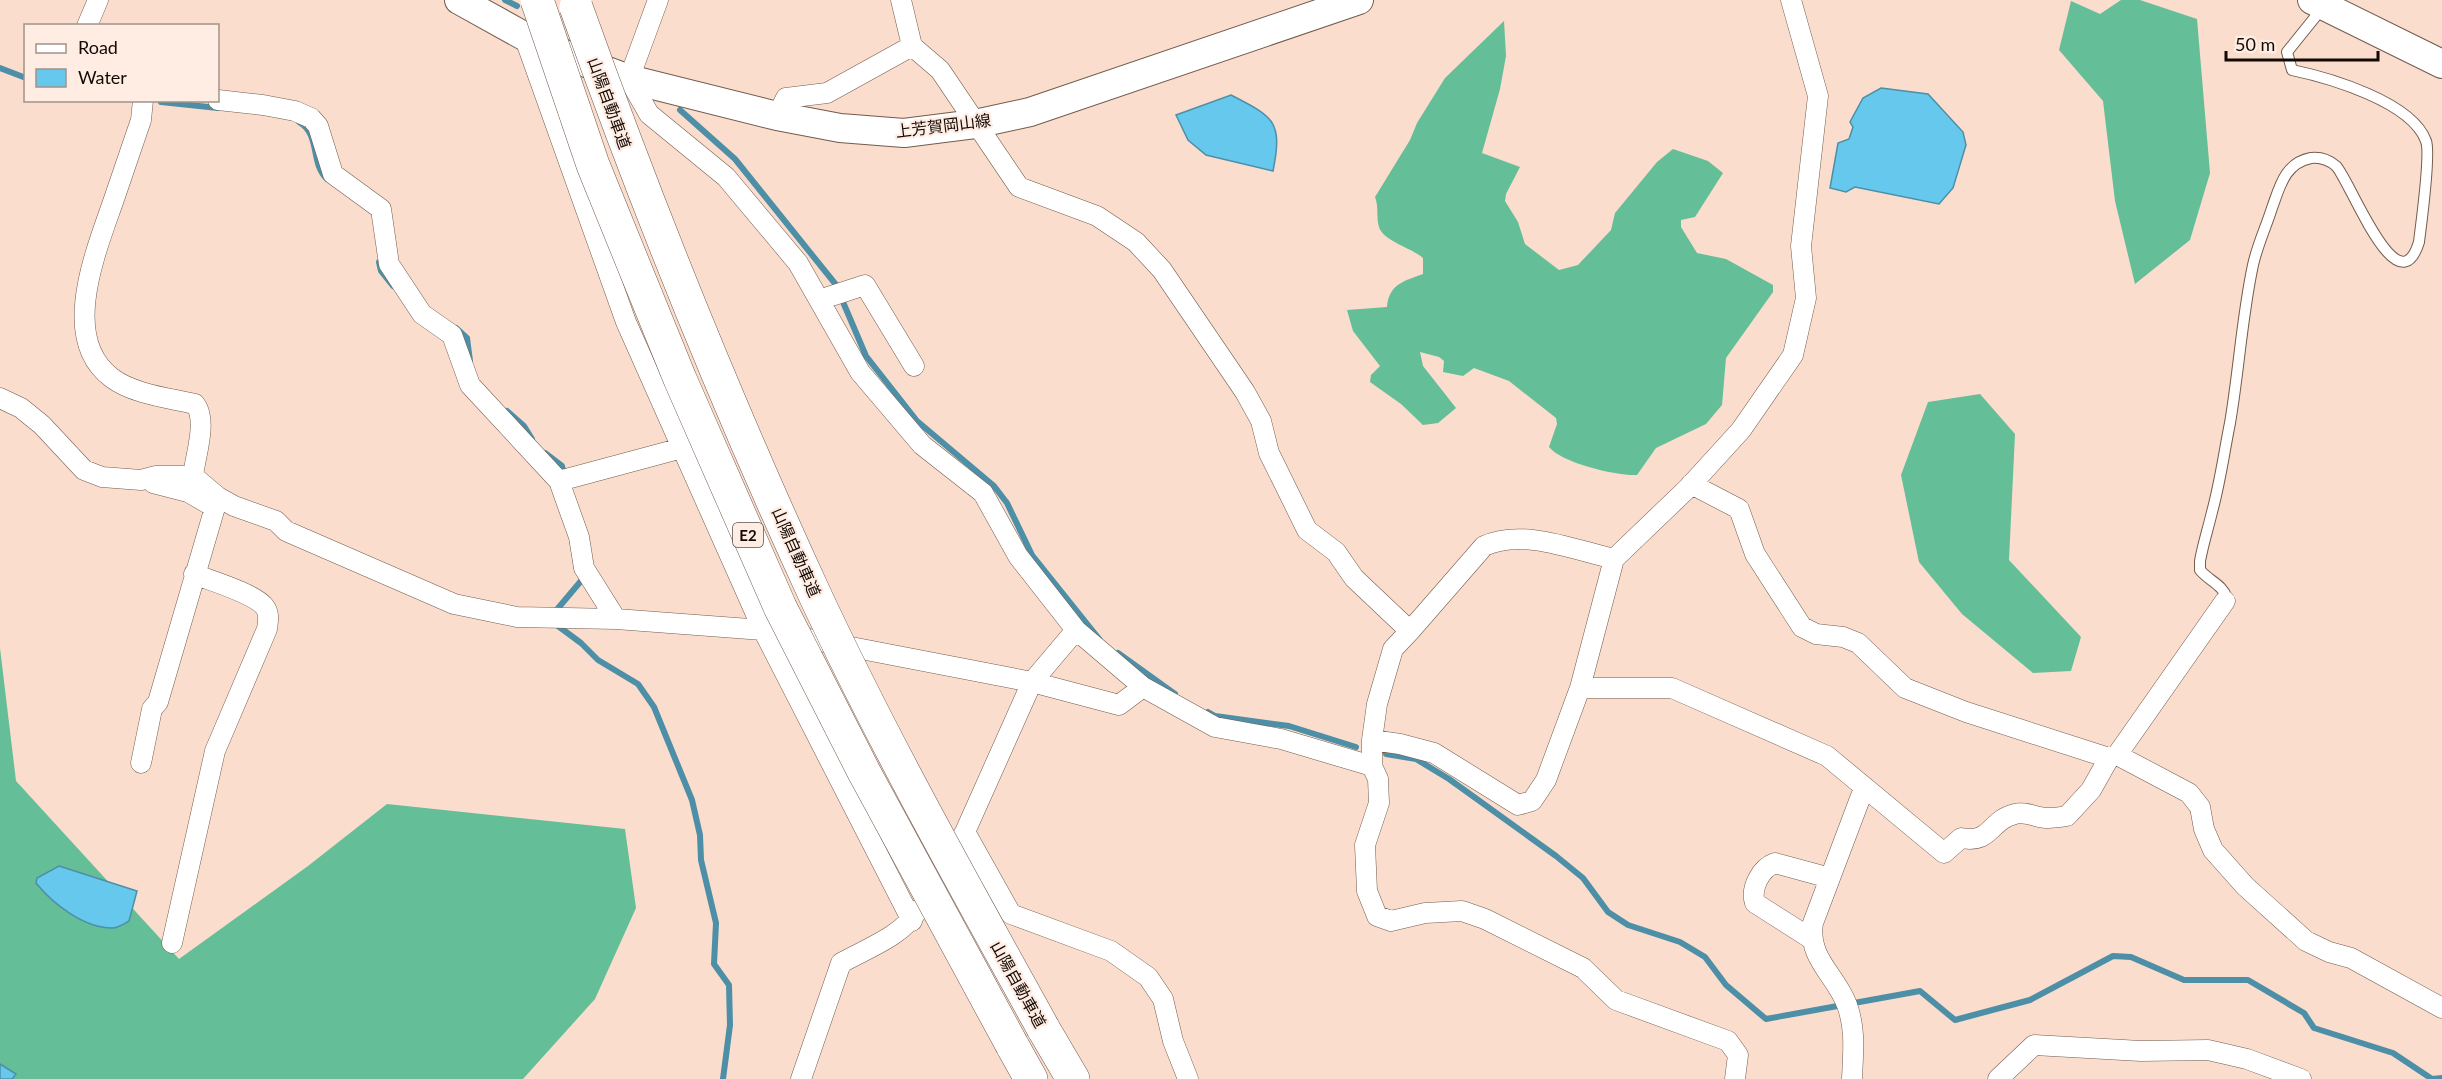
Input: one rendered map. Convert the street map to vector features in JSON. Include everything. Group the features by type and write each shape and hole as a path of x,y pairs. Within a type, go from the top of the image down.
{"highway":[{"name":"E2","path":"537,0 593,165 680,379 780,607 864,772 1031,1079"},
{"name":"山陽自動車道","path":"575,4 637,174 710,353 815,594 902,766 1043,1028 1073,1079"}],"main road":[{"name":"上芳賀岡山線","path":"459,0 524,36 629,78 777,116 840,128 904,133 975,124 1030,112 1359,0"},
{"path":"2318,3 2442,63"}],"street":[{"path":"88,24 98,0"},
{"path":"658,0 629,78 649,114 726,177 798,263 860,372 922,445 983,494 1017,556 1077,630 1143,687 1215,726 1281,739 1372,766"},
{"path":"902,0 912,46 940,70 1019,187 1097,216 1136,242 1162,270 1256,411 1269,453 1307,530 1336,552 1354,578 1410,631"},
{"path":"1372,740 1400,744 1434,753 1518,805 1532,801 1546,780 1580,688 1614,559 1691,484 1741,430 1793,355 1804,310 1801,246 1818,96 1791,0"},
{"path":"524,36 626,322 763,630 912,921"},
{"path":"777,116 786,98 827,93 912,46"},
{"path":"219,100 295,111 311,118 318,126 333,174 381,209 387,259 422,314 452,334 470,385 564,480 587,573 616,619"},
{"path":"143,102 141,120 87,280 85,326 97,364 109,377 128,386 195,404 199,410 200,426 193,476"},
{"path":"819,300 865,285 914,366"},
{"path":"0,398 21,408 42,425 84,470 102,477 141,480 188,492 276,521 286,531 454,604 517,617 616,619 763,630 1032,682 1119,705 1143,687"},
{"path":"564,480 682,448"},
{"path":"141,480 156,476 193,476 216,502"},
{"path":"1691,484 1739,509 1755,555 1802,627 1816,634 1843,637 1858,643 1905,688 1966,712 2113,757 2189,793 2200,807 2204,830 2213,850 2245,886 2306,941 2329,952 2351,958 2442,1008"},
{"path":"141,763 152,709 158,702 216,502"},
{"path":"1614,559 1539,541 1501,539 1484,546 1393,649 1377,704 1372,740 1372,766 1378,779 1379,803 1365,845 1367,891 1377,916 1391,921 1425,914 1462,911 1485,919 1583,968 1616,1000 1728,1041 1738,1055 1736,1079"},
{"path":"172,944 215,751 267,629 269,615 264,606 255,599 194,574"},
{"path":"1580,688 1672,688 1827,756 1944,853 1962,838 1974,841 1988,835 1998,820 2016,813 2048,818 2067,816 2091,789 2225,601"},
{"path":"801,1079 841,963 897,933 912,921 966,832 1032,682 1077,630"},
{"path":"1851,1079 1854,1028 1839,987 1821,966 1810,938 1813,923 1863,788"},
{"path":"966,832 1011,914 1111,951 1148,977 1162,999 1173,1041 1188,1079"},
{"path":"1810,938 1755,903 1753,896 1761,873 1766,866 1775,863 1830,878"},
{"path":"1998,1079 2034,1046 2140,1051 2208,1050 2247,1059 2301,1079"}],"lane":[{"path":"2225,601 2227,598 2224,588 2200,570 2200,561 2225,452 2253,264 2284,177 2294,164 2317,157 2325,159 2337,167 2346,178 2380,246 2390,257 2399,261 2406,260 2415,254 2420,242 2427,143 2415,122 2360,89 2292,70 2287,52 2318,3"}],"green space":[{"path":"2121,0 2140,0 2197,19 2210,173 2190,240 2135,284 2115,201 2103,101 2059,50 2071,1 2100,14"},
{"path":"1504,21 1506,56 1500,89 1482,153 1520,167 1506,194 1505,201 1518,222 1525,244 1559,270 1578,265 1611,230 1615,213 1657,162 1673,149 1708,161 1723,173 1695,217 1681,220 1681,227 1697,253 1726,259 1773,285 1773,292 1726,358 1722,405 1706,424 1656,448 1637,475 1590,467 1556,453 1549,447 1557,424 1556,418 1509,381 1474,368 1463,376 1443,372 1444,361 1439,357 1420,352 1423,366 1456,408 1438,423 1423,425 1401,404 1370,382 1371,375 1380,366 1353,331 1347,310 1387,307 1388,299 1394,288 1404,281 1423,274 1423,258 1382,232 1378,223 1375,197 1445,78"},
{"path":"1980,394 2015,434 2009,560 2081,637 2071,671 2033,673 1962,614 1919,562 1901,475 1928,402"},
{"path":"0,648 16,781 179,959 308,866 387,804 625,829 636,908 595,999 523,1079 0,1079"}],"water":[{"path":"1881,88 1928,94 1963,132 1966,145 1953,188 1939,204 1855,187 1846,192 1830,188 1838,143 1849,139 1853,127 1850,122 1863,98"},
{"path":"1231,95 1257,109 1272,122 1277,141 1273,171 1206,155 1188,140 1176,115"},
{"path":"59,866 137,891 129,921 114,928 101,927 80,919 51,899 36,883 37,878"},
{"path":"0,1064 16,1074 12,1079 0,1079"}],"waterway":[{"path":"505,0 517,6"},
{"path":"0,68 24,77"},
{"path":"161,102 218,108"},
{"path":"680,110 735,159 837,286"},
{"path":"299,122 310,134 319,165 327,179"},
{"path":"379,262 381,271 393,286"},
{"path":"843,302 866,356 917,421 994,486 1007,503 1032,555 1100,640"},
{"path":"456,328 467,338 470,361"},
{"path":"507,411 524,426 532,439"},
{"path":"545,453 562,466 565,476"},
{"path":"554,613 586,575"},
{"path":"554,623 581,643 598,660 638,684 654,707 692,800 700,835 701,860 716,923 714,964 729,985 730,1025 723,1079"},
{"path":"1118,653 1175,694"},
{"path":"1208,712 1215,716 1289,726 1356,747"},
{"path":"1386,754 1416,759 1449,779 1583,878 1608,912 1628,925 1680,942 1705,957 1726,985 1766,1019 1920,991 1955,1020 2030,1000 2113,956 2131,957 2184,980 2248,980 2304,1013 2314,1028 2393,1053 2432,1079 2442,1078"}]}
